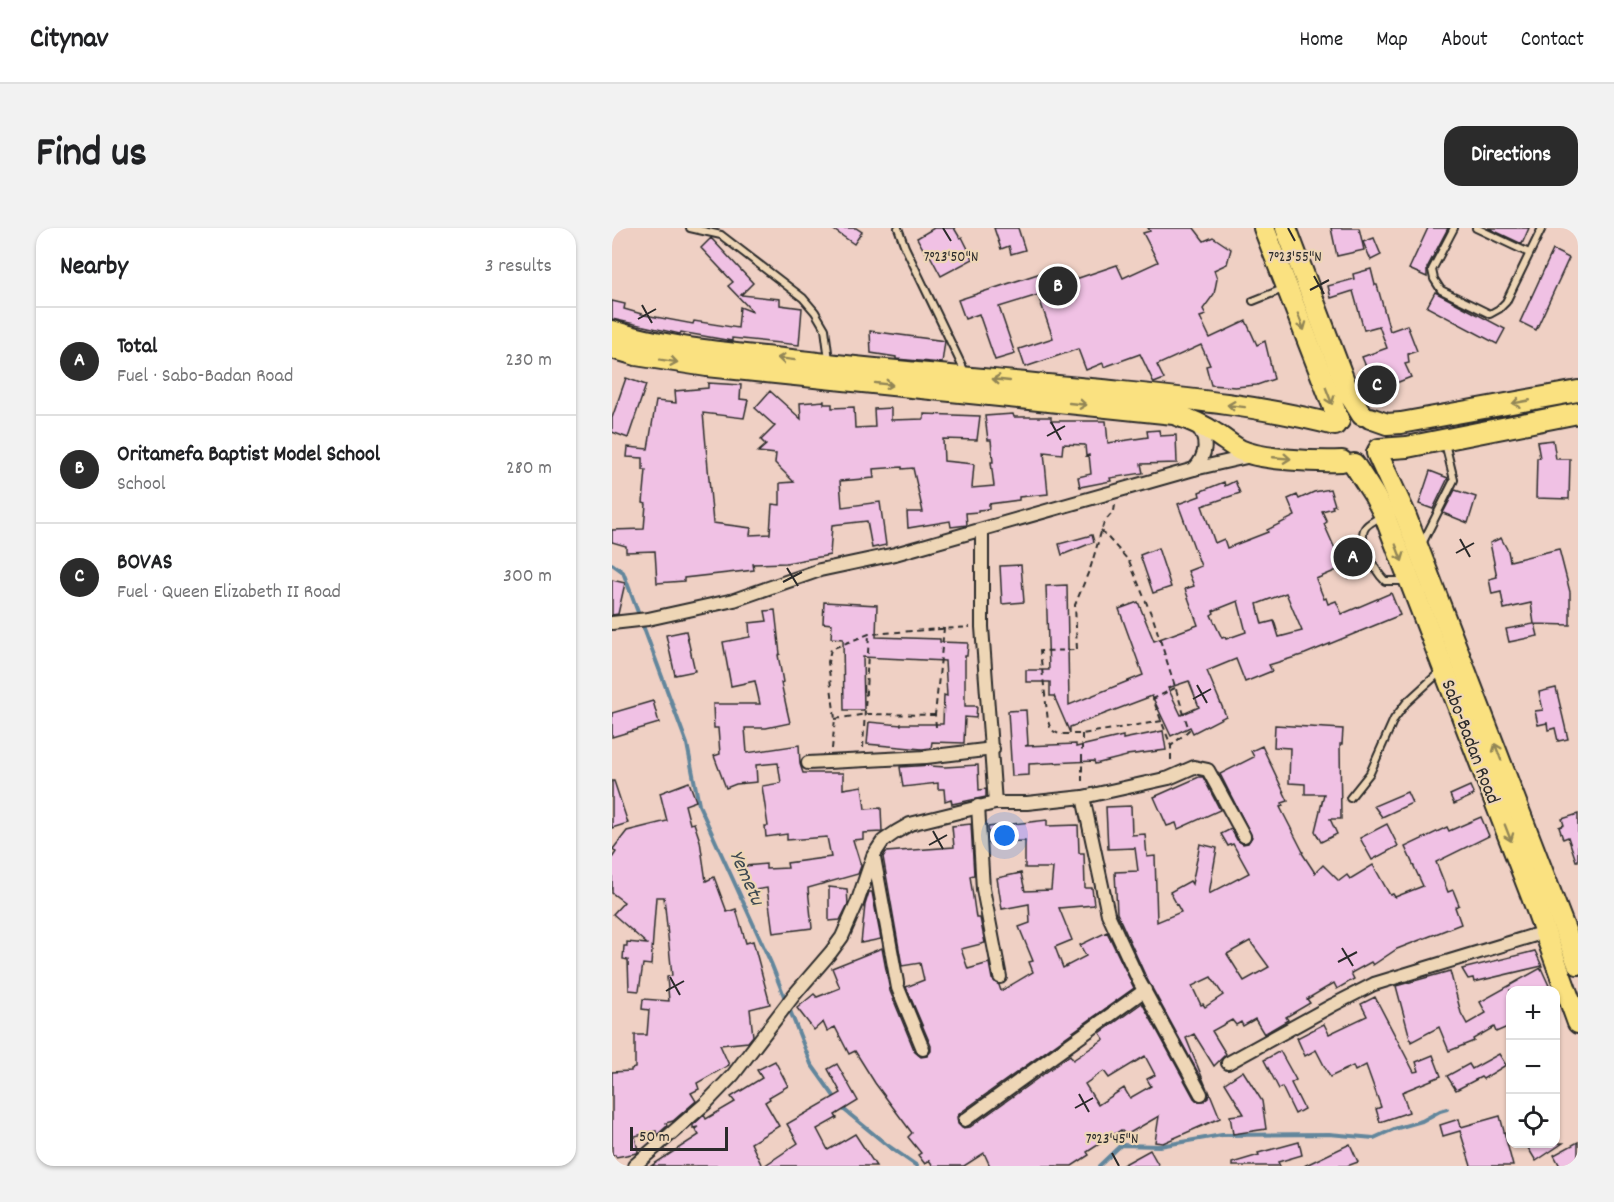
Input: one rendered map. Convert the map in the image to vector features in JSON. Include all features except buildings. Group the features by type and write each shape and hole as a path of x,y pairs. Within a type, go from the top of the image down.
{"highway":[{"path":"969,385 1190,419 1238,449 1256,455 1324,462 1367,462 1378,451 1381,441 1380,432 1376,424 1352,401 1328,367 1287,287 1264,228"},
{"path":"1286,228 1328,367 1337,423"},
{"path":"612,331 664,345 829,371"},
{"path":"612,348 636,355 678,362 829,371 969,385 1174,398 1259,409 1337,423"},
{"path":"1348,463 1332,447 1331,436 1337,423 1350,415 1366,416 1387,424 1427,420 1578,392"},
{"path":"1378,451 1399,449 1578,413"},
{"name":"Sabo-Badan Road","path":"1378,451 1419,549 1544,901 1545,932 1578,1023"},
{"name":"Sabo-Badan Road","path":"1348,463 1374,495 1384,514 1444,668 1544,901 1578,964"}],"street":[{"path":"1190,419 1204,436 1206,444 1202,461 1194,469"},
{"path":"617,623 648,619 734,600 820,570 895,554 1194,469 1256,455"},
{"path":"982,530 982,627 993,749 995,803"},
{"path":"808,763 926,757 993,749"},
{"path":"634,1166 705,1104 733,1075 775,1023 794,995 842,936 857,903 873,856 883,841 910,824 995,803 1027,803 1083,798 1169,778 1194,767 1208,770 1244,836"},
{"path":"1083,798 1107,914 1144,990 1201,1094"},
{"path":"978,806 983,889 1000,977"},
{"path":"873,856 898,988 923,1049"},
{"path":"1228,1063 1374,984 1545,932"},
{"path":"965,1120 1144,990"}],"lane":[{"path":"690,228 721,236 803,298 825,329 829,371"},
{"path":"898,228 969,385"},
{"path":"1454,228 1432,270 1434,279 1441,290 1490,314 1506,302 1542,228"},
{"path":"1476,228 1529,253"},
{"path":"1253,301 1287,287"},
{"path":"1419,549 1454,480 1444,439"},
{"path":"1384,514 1365,527 1362,537 1377,573 1385,581 1410,581"},
{"path":"1350,798 1374,765 1394,719 1406,703 1444,668"}],"path":[{"path":"1117,491 1114,511 1104,522 1091,566 1075,604 1077,650 1040,651 1048,721 1051,730 1059,734 1082,734 1162,721"},
{"path":"1101,530 1129,561 1154,621 1189,730 1171,746"},
{"path":"831,761 835,719 828,662 831,649 869,634 982,627"},
{"path":"936,727 935,715 944,628"},
{"path":"862,759 869,634"},
{"path":"1171,760 1171,746 1153,699 1175,688"},
{"path":"835,719 866,714 935,715"},
{"path":"1082,734 1082,781"}],"waterway":[{"name":"Yemetu","path":"612,564 623,572 687,744 699,805 786,1001"},
{"name":"Yemetu","path":"789,1008 811,1064 836,1099"},
{"name":"Yemetu","path":"842,1108 917,1166"},
{"path":"1099,1166 1121,1145 1160,1146 1222,1135 1329,1134 1374,1138 1394,1129 1422,1121 1447,1109"}],"place":[{"name":"Oritamefa Baptist Model School","path":"1058,286"},
{"name":"BOVAS","path":"1377,385"},
{"name":"Total","path":"1353,557"}]}
